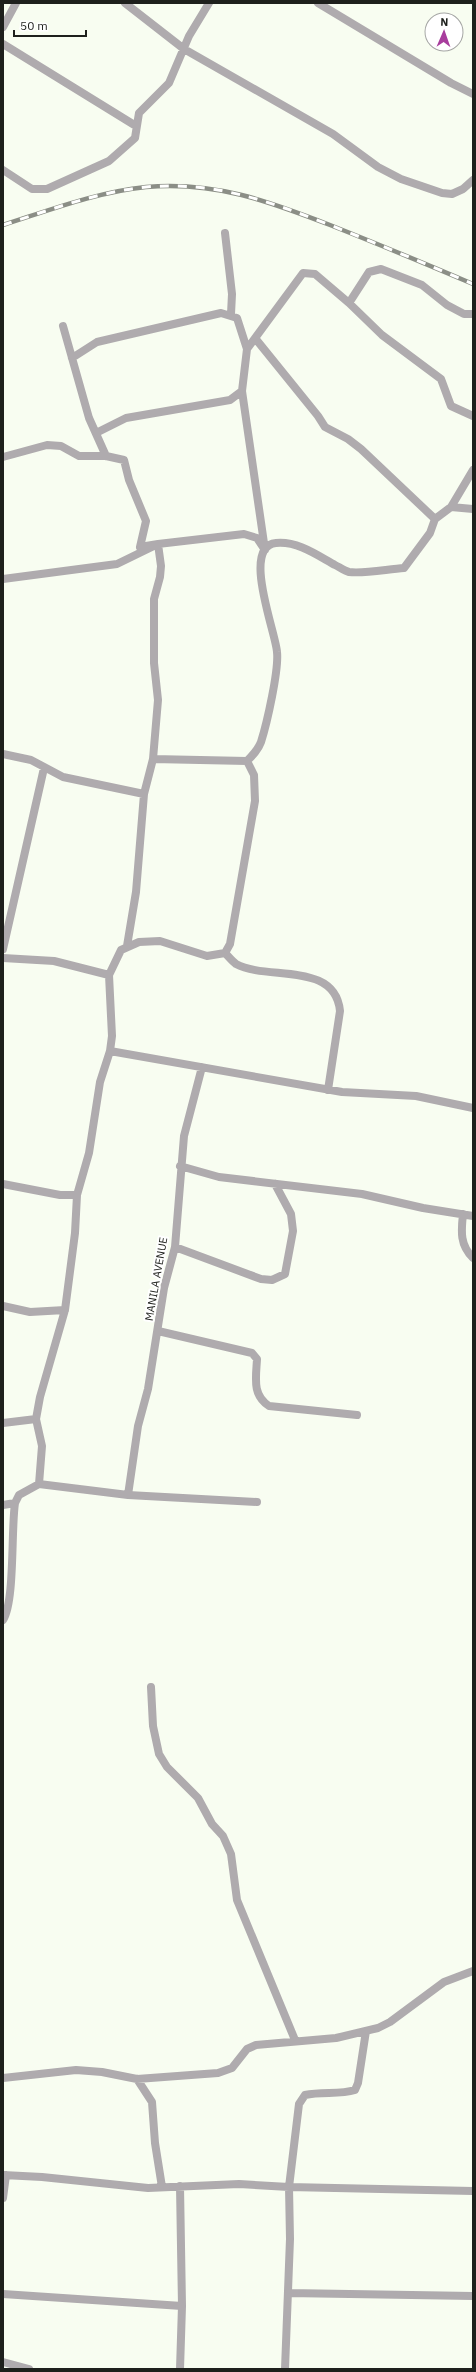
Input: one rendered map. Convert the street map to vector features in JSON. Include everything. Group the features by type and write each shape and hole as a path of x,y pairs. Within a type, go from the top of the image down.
{"street":[{"path":"3,27 16,3"},
{"path":"125,3 184,49 306,117 333,134 378,167 401,178 442,193 452,194 463,189 473,180"},
{"path":"3,170 32,189 47,189 109,161 135,138 139,113 169,83 189,36 210,3"},
{"path":"318,3 451,83 473,94"},
{"path":"3,44 136,126"},
{"path":"225,232 232,294 231,314"},
{"path":"349,303 369,272 381,269 422,285 447,305 464,314 473,314"},
{"path":"248,349 303,273 315,274 349,303 382,335 441,379 451,406 473,416"},
{"path":"72,358 97,342 220,313 231,314 237,318 248,349 242,391 265,550"},
{"path":"63,326 89,418 106,456"},
{"path":"256,338 318,416 325,428 348,439 435,519"},
{"path":"96,433 126,418 230,400 242,391"},
{"path":"3,457 47,445 61,446 79,456 106,456 124,460 128,480 146,520 140,547 244,534 257,538 265,550"},
{"path":"153,759 247,761 255,753 261,742 276,672 277,652 264,601 261,558 265,550 275,543 296,545 348,572 404,568 430,534 435,519 452,507 473,470"},
{"path":"452,507 473,509"},
{"path":"3,579 117,564 158,544"},
{"path":"127,946 136,892 144,794 153,759 158,700 154,663 154,599 160,577 161,566 158,544"},
{"path":"3,754 31,760 63,777 144,794"},
{"path":"225,953 230,944 254,801 254,775 247,761"},
{"path":"3,949 44,768"},
{"path":"39,1484 42,1446 36,1419 40,1397 65,1310 75,1233 77,1195 89,1153 100,1082 110,1051 112,1036 109,975 120,950 139,942 160,941 195,954 207,956 225,953"},
{"path":"225,953 235,963 256,971 298,975 327,984 334,992 339,1001 340,1011 328,1090"},
{"path":"3,958 54,962 109,975"},
{"path":"110,1051 328,1090 416,1096 473,1108"},
{"name":"MANILA AVENUE","path":"128,1495 138,1426 148,1389 164,1288 175,1247 175,1226 180,1201 180,1166 184,1136 202,1067"},
{"path":"180,1166 219,1177 362,1194 424,1208 473,1216"},
{"path":"3,1184 60,1195 77,1195"},
{"path":"175,1247 260,1278 272,1280 285,1274 293,1231 291,1214 275,1184"},
{"path":"463,1214 461,1235 463,1245 473,1258"},
{"path":"3,1306 30,1312 65,1310"},
{"path":"158,1332 252,1353 257,1359 256,1391 262,1402 269,1406 357,1415"},
{"path":"3,1423 36,1419"},
{"path":"3,1620 7,1615 11,1580 15,1503 19,1495 39,1484 128,1495 257,1502"},
{"path":"3,1504 15,1503"},
{"path":"151,1687 153,1726 159,1754 167,1767 198,1798 212,1824 223,1836 231,1854 237,1900 295,2040"},
{"path":"3,2078 76,2070 102,2072 137,2079 218,2073 232,2068 247,2049 256,2045 295,2040 336,2038 366,2031 390,2022 444,1982 473,1971"},
{"path":"285,2369 288,2293 289,2187 299,2104 305,2095 318,2092 347,2092 355,2090 358,2083 366,2031"},
{"path":"137,2079 152,2102 155,2143 162,2188"},
{"path":"3,2198 5,2175 42,2177 148,2188 239,2184 289,2187 473,2191"},
{"path":"180,2186 182,2306 180,2369"},
{"path":"288,2293 473,2296"},
{"path":"3,2294 182,2306"},
{"path":"3,2362 29,2369"}],"railway":[{"path":"3,225 74,202 128,189 171,186 195,187 241,195 285,208 366,239 473,284"}]}
